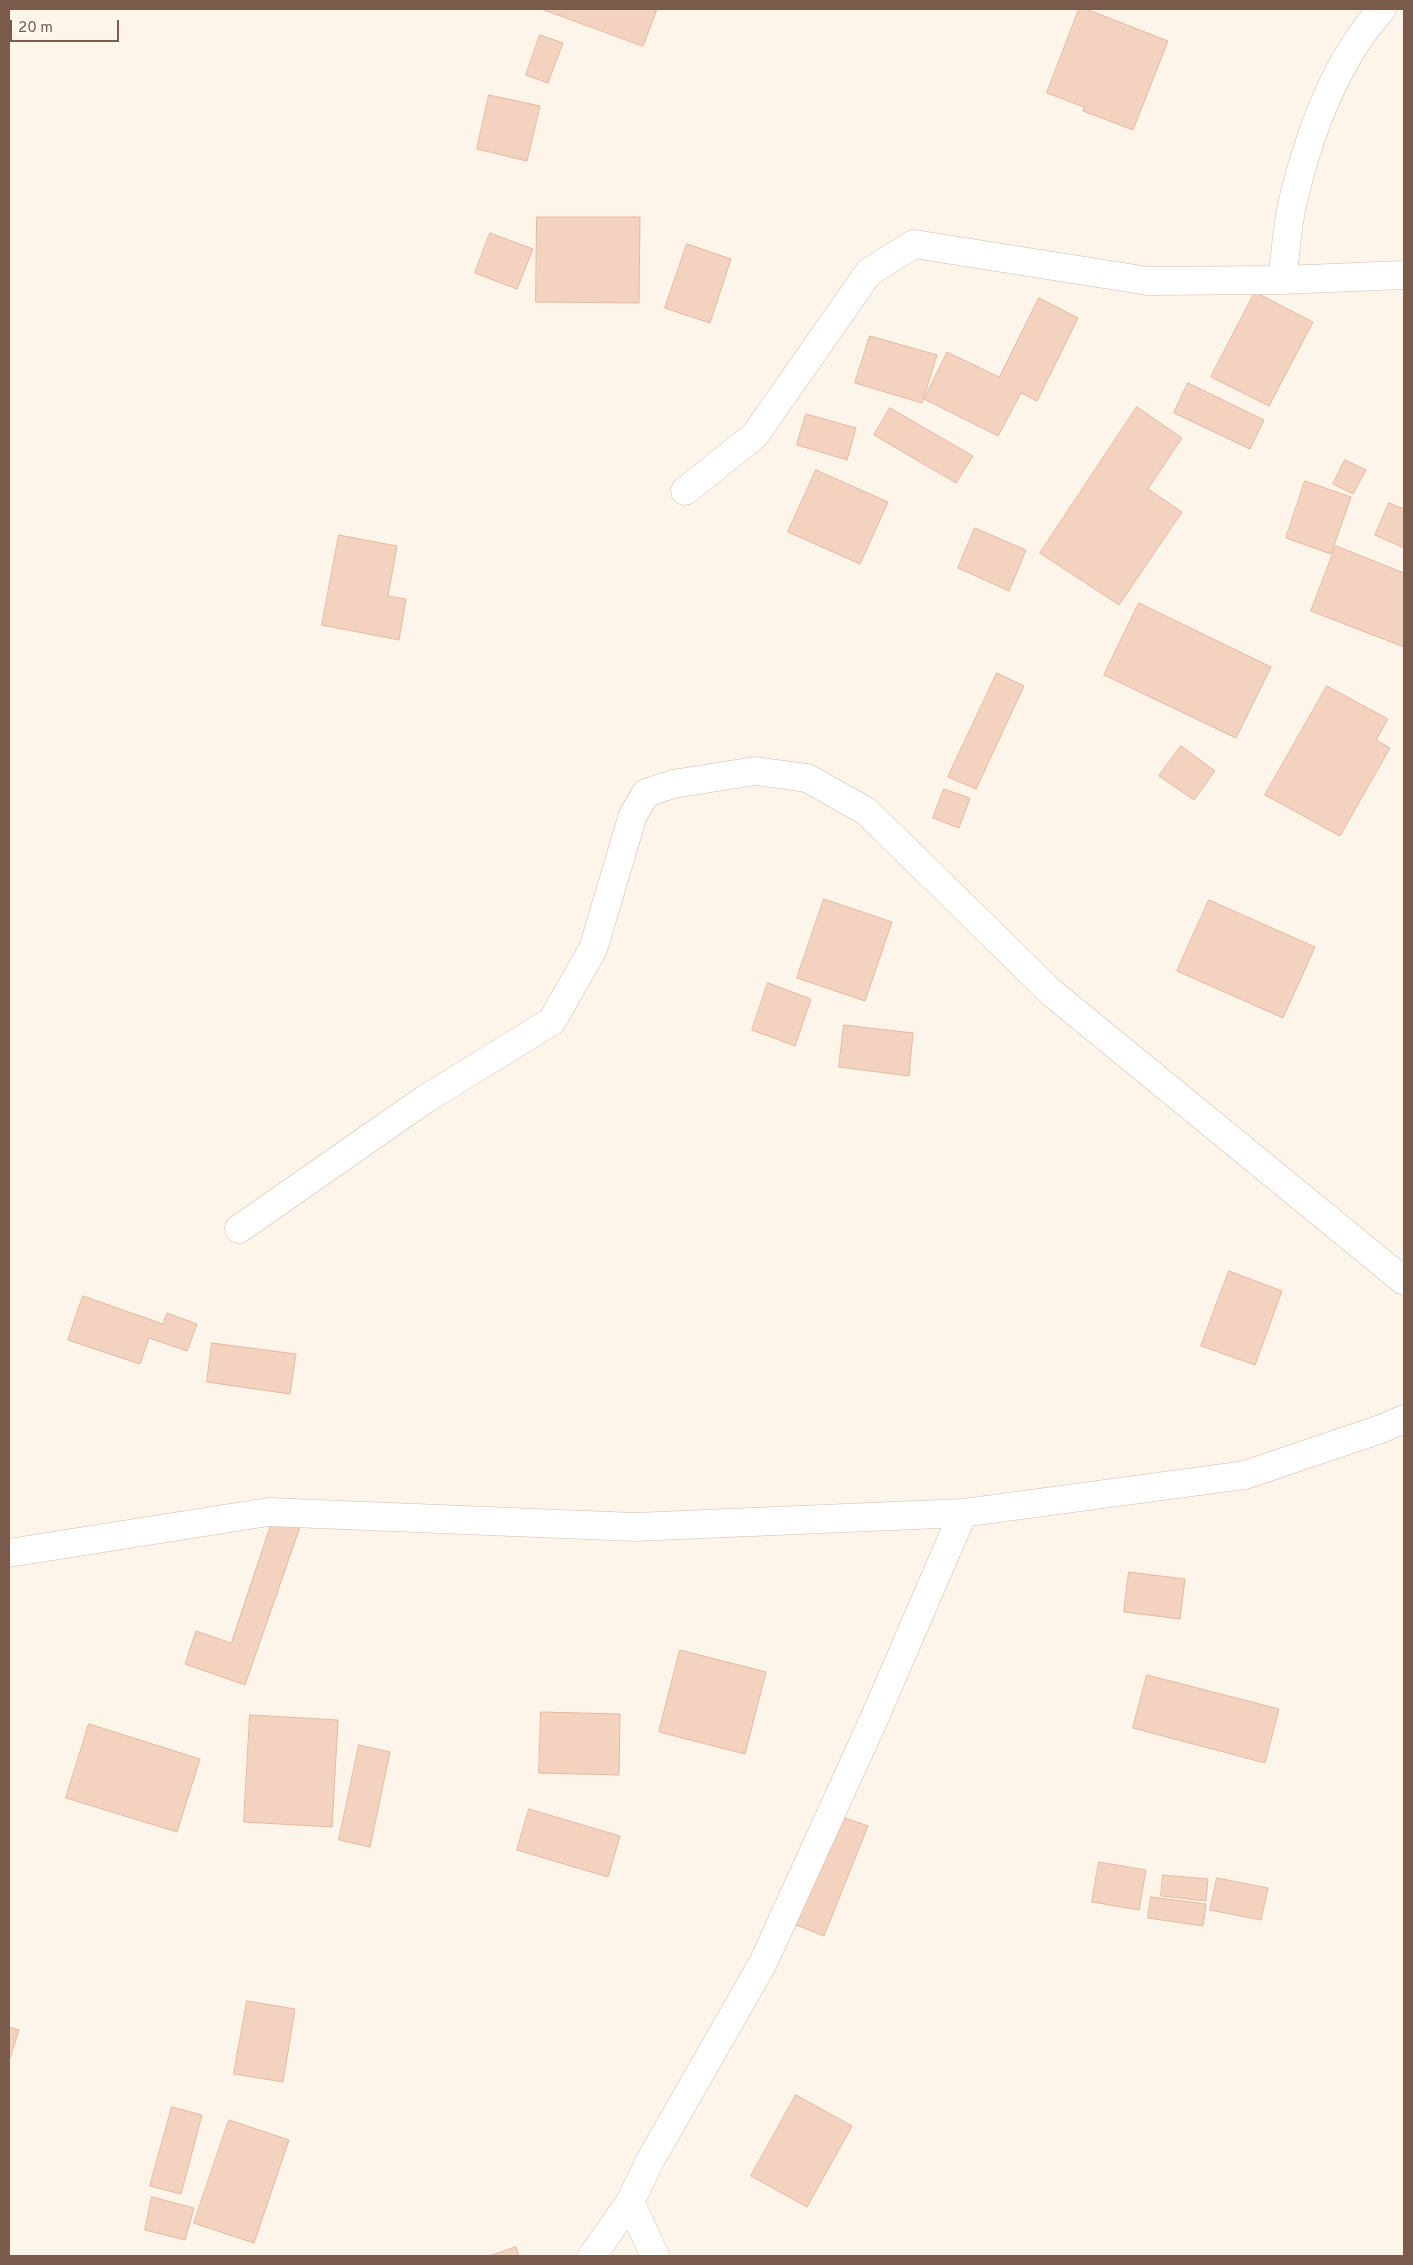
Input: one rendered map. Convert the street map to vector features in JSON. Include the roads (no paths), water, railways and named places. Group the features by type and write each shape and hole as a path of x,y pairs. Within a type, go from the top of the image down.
{"street":[{"path":"1282,280 1294,198 1324,100 1364,29 1382,9"},
{"path":"685,491 755,435 869,272 914,244 1148,281 1282,280 1404,275"},
{"path":"239,1229 424,1100 552,1021 593,949 633,815 646,793 673,784 755,772 807,778 866,811 1052,993 1404,1281"},
{"path":"9,1553 268,1512 636,1527 964,1513 1245,1475 1381,1429 1404,1419"},
{"path":"592,2256 630,2202 651,2159 763,1963 870,1728 964,1513"},
{"path":"630,2202 655,2256"}]}
